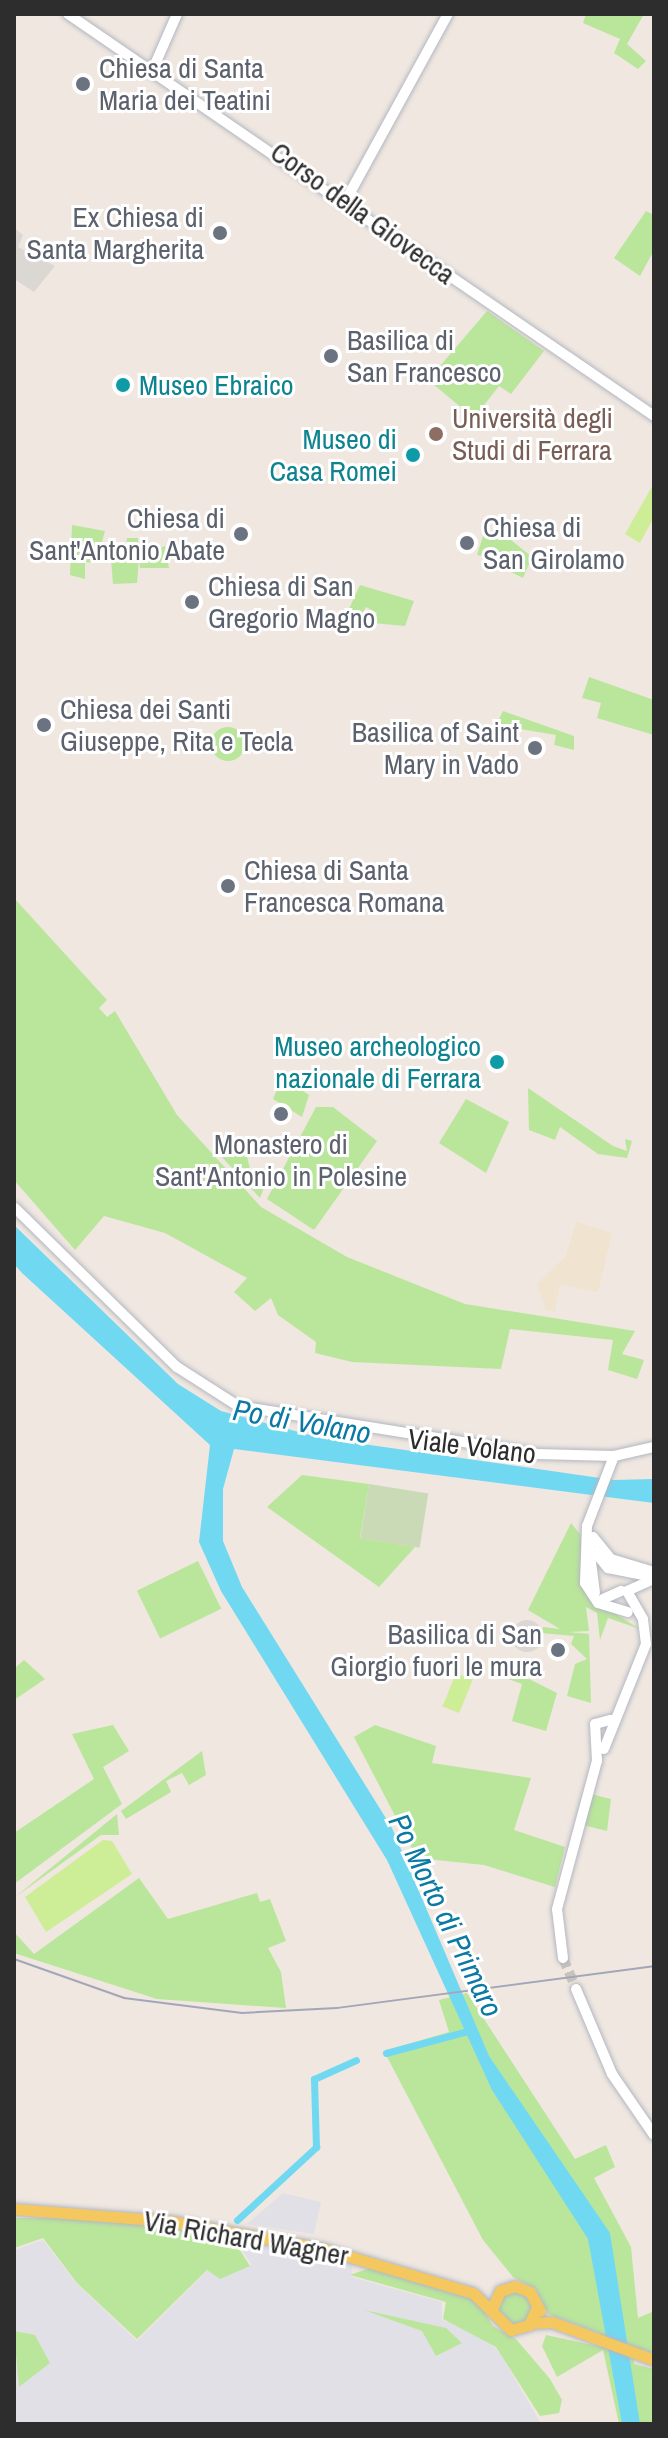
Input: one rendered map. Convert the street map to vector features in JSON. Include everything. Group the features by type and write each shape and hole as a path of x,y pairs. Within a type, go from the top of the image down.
{"main road":[{"name":"Corso della Giovecca","path":"68,14 346,200 654,416"},
{"path":"153,69 177,14"},
{"path":"346,200 448,14"},
{"name":"Viale Volano","path":"15,1207 124,1319 193,1381 250,1410 453,1445 612,1462 654,1447"},
{"path":"612,1462 588,1519 594,1575 592,1588 603,1599 628,1612 646,1632"},
{"path":"590,1535 622,1588 628,1612"},
{"path":"590,1535 611,1559 652,1576"},
{"path":"590,1535 587,1592 598,1603 628,1612"},
{"path":"594,1575 612,1569 652,1576"},
{"path":"603,1599 652,1576"},
{"path":"563,1958 555,1919 607,1728 618,1708 646,1632 627,1591 652,1576"},
{"path":"576,1989 612,2074 654,2135"},
{"path":"14,2200 102,2214"},
{"name":"Via Richard Wagner","path":"14,2209 102,2214 310,2246 473,2293 522,2287 552,2322"},
{"path":"14,2216 102,2214"},
{"path":"492,2309 499,2292"},
{"name":"Via Richard Wagner","path":"473,2293 492,2309 507,2329 552,2322 654,2360"},
{"path":"531,2323 537,2307"}],"shaded area":[{"path":"14,228 23,235 18,247 55,266 34,292 14,279"},
{"path":"576,1222 612,1233 598,1292 560,1285 555,1312 546,1310 537,1284 566,1256"},
{"path":"527,1620 538,1625 543,1636 538,1647 527,1652 516,1647 511,1636 516,1625"},
{"path":"283,2193 321,2202 314,2234 247,2224"},
{"path":"233,2237 353,2262 351,2277 442,2302 442,2320 475,2331 499,2351 541,2424 14,2424 14,2250 43,2240 77,2284 137,2341 209,2269 252,2265"}],"green space":[{"path":"586,14 644,14 627,44 646,61 638,69 614,53 620,39 583,23"},
{"path":"646,211 654,215 654,250 640,276 614,258"},
{"path":"487,311 544,351 511,394 499,386 474,418 428,380"},
{"path":"654,483 654,517 640,543 625,534"},
{"path":"72,525 105,531 96,563 85,562 85,579 70,575"},
{"path":"500,531 532,557 523,578 505,569 507,562 477,555 483,536 494,540"},
{"path":"127,538 138,538 139,556 165,546 169,568 140,568 139,558 137,583 113,584 111,559 126,549"},
{"path":"360,585 414,601 405,626 373,623 377,613 366,607 360,617 348,611"},
{"path":"589,677 654,700 654,735 597,718 601,703 582,698"},
{"path":"503,711 574,736 574,750 554,745 556,735 496,725"},
{"path":"228,727 240,732 245,744 240,756 228,761 216,756 211,744 216,732"},
{"path":"14,898 107,1000 99,1008 107,1017 115,1011 177,1115 261,1207 347,1257 465,1304 635,1331 622,1354 644,1360 637,1379 608,1370 613,1340 510,1329 501,1369 352,1362 315,1353 316,1342 278,1315 271,1298 255,1311 234,1292 247,1278 165,1233 104,1216 75,1250 14,1180"},
{"path":"282,1077 309,1095 302,1117 273,1099"},
{"path":"528,1088 613,1146 627,1151 625,1139 632,1141 627,1158 598,1154 560,1127 555,1140 529,1130"},
{"path":"466,1099 509,1122 486,1173 439,1143"},
{"path":"316,1107 333,1107 377,1141 314,1230 267,1199"},
{"path":"228,1144 247,1156 250,1169 270,1172 260,1198 220,1155"},
{"path":"302,1475 369,1484 360,1538 415,1547 379,1587 267,1507"},
{"path":"369,1484 428,1493 420,1548 360,1538"},
{"path":"571,1523 580,1534 589,1598 640,1629 608,1618 600,1640 597,1613 586,1607 589,1631 569,1632 589,1634 591,1703 567,1696 575,1664 587,1659 571,1644 574,1636 541,1633 543,1627 560,1629 528,1610"},
{"path":"198,1561 221,1609 160,1638 137,1591"},
{"path":"24,1660 45,1679 14,1700 14,1669"},
{"path":"456,1673 473,1680 459,1713 443,1706"},
{"path":"523,1676 557,1693 546,1731 512,1721 522,1684 508,1679"},
{"path":"113,1725 129,1751 103,1767 122,1804 14,1884 14,1833 94,1779 72,1734"},
{"path":"375,1725 436,1746 432,1763 531,1778 514,1830 565,1847 555,1887 484,1865 417,1858 354,1737"},
{"path":"202,1751 206,1775 189,1785 182,1773 166,1781 171,1792 126,1819 121,1811"},
{"path":"591,1794 611,1799 607,1831 583,1825"},
{"path":"117,1814 119,1835 101,1835 14,1898"},
{"path":"103,1840 112,1841 132,1874 46,1932 25,1897"},
{"path":"139,1878 168,1919 257,1893 260,1902 270,1899 286,1941 268,1948 281,1972 286,2008 157,1999 14,1953 14,1932 34,1954"},
{"path":"467,1993 575,2159 606,2145 615,2167 594,2178 631,2247 638,2318 654,2311 654,2354 633,2347 634,2364 654,2369 654,2424 619,2424 603,2350 557,2377 542,2346 546,2335 602,2347 599,2333 548,2314 536,2289 513,2277 483,2240 384,2051 449,2032 439,2000"},
{"path":"14,2218 89,2218 232,2238 250,2266 220,2279 207,2270 137,2339 77,2283 43,2238 14,2248"},
{"path":"370,2268 478,2301 493,2326 516,2339 550,2379 562,2400 559,2413 540,2416 496,2347 443,2319 446,2302 350,2275"},
{"path":"506,2291 524,2292 532,2302 530,2319 512,2327 496,2311"},
{"path":"364,2310 446,2328 462,2343 436,2356 422,2331"},
{"path":"14,2331 35,2335 50,2363 19,2387"}],"water":[{"path":"14,1225 178,1384 221,1411 321,1438 614,1480 654,1479 654,1503 234,1449 223,1489 223,1541 242,1587 392,1828 489,2056 610,2233 640,2424 622,2424 588,2239 492,2090 387,1860 221,1591 199,1542 210,1445 22,1273 14,1264"}],"waterway":[{"name":"Po Morto di Primaro","path":"386,2053 471,2030"},
{"path":"237,2220 316,2147 314,2079 356,2060"}],"tunnel":[{"path":"563,1958 576,1989"}],"railway":[{"path":"14,1959 124,1998 242,2013 337,2008 654,1966"}],"place":[{"name":"Chiesa di Santa Maria dei Teatini","path":"83,84"},
{"name":"Ex Chiesa di Santa Margherita","path":"220,233"},
{"name":"Basilica di San Francesco","path":"331,356"},
{"name":"Museo Ebraico","path":"123,385"},
{"name":"Università degli Studi di Ferrara","path":"436,434"},
{"name":"Museo di Casa Romei","path":"413,455"},
{"name":"Chiesa di Sant'Antonio Abate","path":"241,534"},
{"name":"Chiesa di San Girolamo","path":"467,543"},
{"name":"Chiesa di San Gregorio Magno","path":"192,602"},
{"name":"Chiesa dei Santi Giuseppe, Rita e Tecla","path":"44,725"},
{"name":"Basilica of Saint Mary in Vado","path":"535,748"},
{"name":"Chiesa di Santa Francesca Romana","path":"228,886"},
{"name":"Museo archeologico nazionale di Ferrara","path":"497,1062"},
{"name":"Monastero di Sant'Antonio in Polesine","path":"281,1114"},
{"name":"Basilica di San Giorgio fuori le mura","path":"558,1650"}],"water label":[{"name":"Po di Volano","path":"302,1421"}]}
